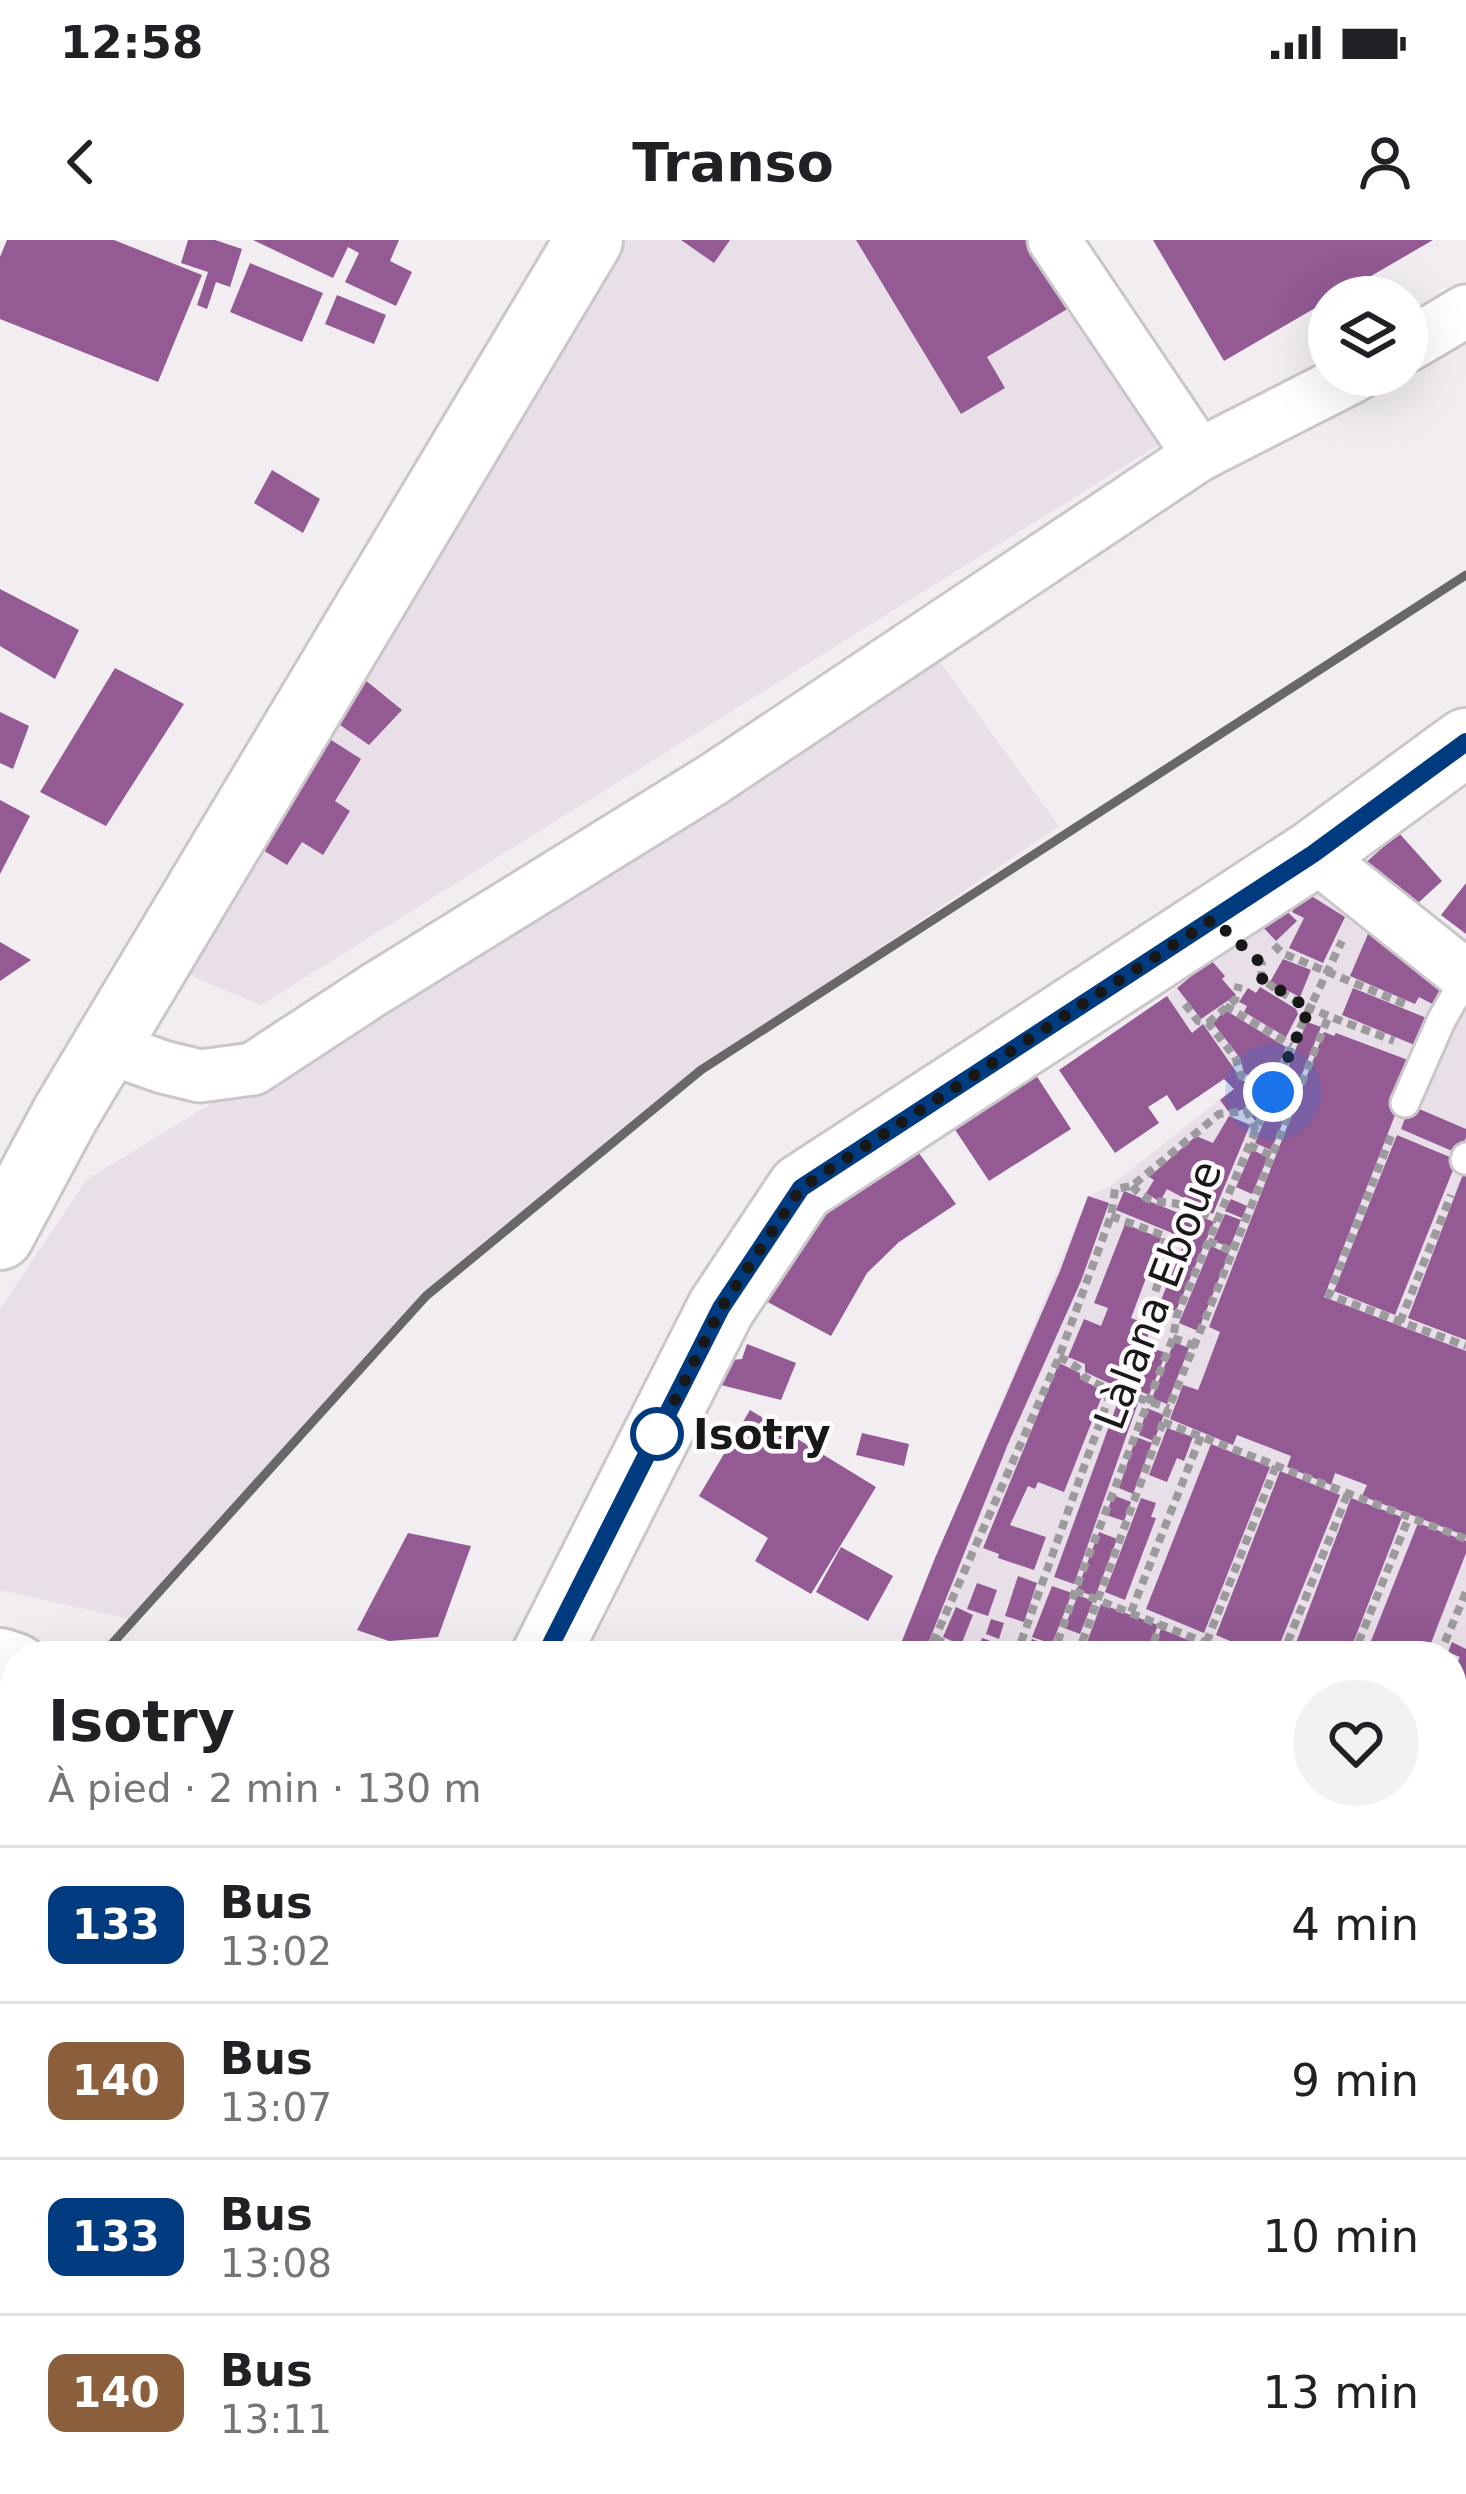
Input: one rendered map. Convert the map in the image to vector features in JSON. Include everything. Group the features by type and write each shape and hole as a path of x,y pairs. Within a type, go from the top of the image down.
{"street":[{"path":"0,1236 66,1113 589,240"},
{"path":"1054,240 1199,455"},
{"path":"1428,334 1466,311"},
{"path":"106,1047 200,1076 253,1069 714,779 1199,455 1315,396"},
{"path":"558,1641 721,1308 801,1188 1156,967 1235,924 1313,854 1466,742"},
{"path":"1313,854 1466,976"},
{"path":"0,1186 66,1113"}],"lane":[{"path":"1405,1103 1466,976"}],"path":[{"name":"Làlana Eboue","path":"1058,1641 1208,1241 1292,1045 1364,896"},
{"path":"1235,924 1282,952 1441,1021"},
{"path":"1235,924 1262,964 1261,978 1328,1018 1339,1018 1426,1054"},
{"path":"1239,984 1238,997 1208,1023 1235,1057 1241,1076 1273,1092"},
{"path":"1225,1006 1292,1045"},
{"path":"1083,1641 1163,1421 1328,1018"},
{"path":"1256,1132 1247,1111 1259,1085"},
{"path":"938,1641 934,1639 1059,1357 1111,1216 1115,1189 1132,1186 1219,1114 1247,1111"},
{"path":"1394,1130 1329,1295 1466,1346"},
{"path":"1249,1145 1272,1156"},
{"path":"1400,1322 1465,1159"},
{"path":"1132,1186 1159,1203 1178,1203 1218,1220"},
{"path":"1111,1216 1165,1236 1162,1271 1150,1308 1153,1325 1126,1394"},
{"path":"1208,1241 1234,1252"},
{"path":"1173,1338 1196,1346"},
{"path":"1059,1357 1084,1377 1169,1408"},
{"path":"1021,1641 1112,1389"},
{"path":"1163,1421 1466,1539"},
{"path":"1131,1612 1201,1436"},
{"path":"1208,1641 1276,1466"},
{"path":"1288,1641 1348,1493"},
{"path":"1359,1641 1408,1517"},
{"path":"1075,1591 1202,1641"},
{"path":"1447,1641 1466,1592"},
{"path":"1154,1641 1161,1624"}],"shaded area":[{"path":"625,240 1065,240 1168,439 261,1005 189,975"},
{"path":"935,655 1059,826 701,1070 426,1296 133,1620 0,1590 0,1309 86,1180"},
{"path":"1316,866 1466,976 1466,1641 901,1641 1088,1196 1109,1187 1233,1089 1167,996"}],"building":[{"path":"7,240 114,240 202,275 158,382 0,319 0,257"},
{"path":"188,240 215,240 242,249 230,287 216,282 207,309 197,305 208,272 181,263"},
{"path":"253,240 399,240 390,261 412,272 396,306 345,282 359,253 348,247 333,278"},
{"path":"681,240 730,240 714,263"},
{"path":"856,240 1036,240 1074,305 987,357 1005,388 961,414"},
{"path":"1153,240 1433,240 1371,276 1308,276 1308,312 1224,361"},
{"path":"250,263 323,293 302,342 230,312"},
{"path":"337,295 386,315 374,344 325,324"},
{"path":"272,470 320,499 303,533 254,503"},
{"path":"0,589 79,630 55,679 0,646"},
{"path":"115,668 184,704 106,826 40,792"},
{"path":"364,679 402,710 369,745 333,720"},
{"path":"0,712 29,726 13,769 0,763"},
{"path":"317,731 361,759 335,801 350,811 323,855 302,842 287,865 247,840"},
{"path":"0,800 30,816 0,874"},
{"path":"1399,833 1442,881 1406,914 1363,865"},
{"path":"1466,883 1466,934 1441,915"},
{"path":"1305,892 1345,917 1323,963 1289,948 1304,918 1292,912"},
{"path":"1278,903 1297,921 1276,941 1259,923"},
{"path":"1368,934 1455,988 1444,1010 1419,997 1415,1004 1350,976"},
{"path":"0,942 31,960 0,981"},
{"path":"1283,959 1311,970 1300,997 1270,982"},
{"path":"1211,960 1236,995 1201,1019 1177,988"},
{"path":"1260,987 1296,1009 1286,1037 1244,1012 1247,1006 1239,1002 1248,988 1256,993"},
{"path":"1353,988 1429,1019 1417,1046 1342,1015"},
{"path":"1167,996 1192,1033 1203,1024 1242,1080 1253,1085 1253,1093 1244,1109 1235,1112 1220,1100 1234,1089 1224,1079 1177,1111 1167,1095 1148,1107 1159,1123 1115,1153 1059,1070"},
{"path":"1225,1010 1286,1047 1266,1085 1244,1073 1240,1058 1213,1023"},
{"path":"1307,1022 1321,1027 1288,1109 1273,1103"},
{"path":"1324,1032 1408,1060 1406,1065 1413,1069 1324,1297 1466,1351 1466,1536 1362,1496 1367,1485 1335,1473 1331,1485 1287,1467 1291,1456 1237,1435 1233,1445 1170,1419 1183,1385 1198,1390 1202,1380 1220,1332 1209,1327"},
{"path":"1034,1072 1071,1129 989,1181 952,1125"},
{"path":"1261,1090 1270,1092 1257,1123 1253,1108"},
{"path":"1410,1105 1466,1129 1459,1154 1401,1129"},
{"path":"1270,1107 1287,1113 1271,1150 1255,1143"},
{"path":"1229,1116 1250,1125 1213,1214 1167,1189 1160,1202 1146,1193 1154,1180 1149,1177 1196,1136 1213,1143"},
{"path":"1397,1135 1457,1160 1395,1315 1334,1291"},
{"path":"913,1145 956,1204 899,1242 867,1273 831,1336 760,1298 817,1213"},
{"path":"1252,1150 1268,1157 1252,1194 1236,1187"},
{"path":"1466,1169 1466,1340 1408,1318"},
{"path":"1124,1191 1214,1222 1176,1311 1159,1305 1183,1246 1170,1240 1172,1233 1116,1210"},
{"path":"1088,1196 1109,1203 1081,1281 1008,1444 929,1641 902,1641 935,1558"},
{"path":"1231,1199 1247,1206 1242,1218 1225,1211"},
{"path":"1225,1214 1241,1220 1230,1247 1213,1241"},
{"path":"1125,1224 1161,1238 1131,1318 1152,1326 1126,1391 1085,1372 1085,1364 1068,1357 1084,1319 1101,1326 1108,1308 1094,1303"},
{"path":"1211,1246 1229,1254 1198,1331 1179,1323"},
{"path":"1174,1342 1189,1348 1167,1404 1152,1398"},
{"path":"747,1344 796,1363 781,1400 721,1385 732,1360 742,1359"},
{"path":"1147,1346 1166,1353 1149,1395 1130,1387"},
{"path":"1059,1363 1104,1391 1064,1492 1038,1482 1035,1489 1028,1486 1010,1525 1046,1537 1034,1570 983,1548"},
{"path":"1120,1396 1138,1403 1074,1584 1054,1577"},
{"path":"1147,1408 1164,1415 1154,1441 1139,1435"},
{"path":"750,1410 876,1487 811,1594 755,1561 768,1538 699,1496"},
{"path":"1167,1428 1193,1437 1184,1461 1177,1458 1167,1482 1149,1475"},
{"path":"862,1433 909,1444 904,1466 856,1455"},
{"path":"1136,1437 1152,1443 1133,1494 1119,1488"},
{"path":"1211,1444 1270,1467 1204,1633 1146,1609"},
{"path":"1280,1471 1340,1495 1281,1641 1230,1641 1216,1635"},
{"path":"1113,1495 1131,1502 1124,1521 1106,1515"},
{"path":"1141,1498 1156,1503 1151,1517 1156,1518 1125,1600 1105,1592"},
{"path":"1351,1498 1402,1517 1354,1641 1297,1641"},
{"path":"1418,1523 1466,1541 1466,1553 1432,1641 1371,1641"},
{"path":"1099,1532 1117,1539 1095,1597 1077,1590"},
{"path":"408,1533 471,1546 438,1637 389,1641 357,1630"},
{"path":"841,1547 893,1576 868,1621 816,1592"},
{"path":"1018,1576 1037,1583 1024,1622 1005,1616"},
{"path":"977,1583 997,1590 988,1616 967,1609"},
{"path":"1052,1586 1072,1593 1053,1641 1032,1637"},
{"path":"1078,1595 1093,1601 1080,1634 1064,1628"},
{"path":"1101,1604 1158,1625 1152,1641 1087,1641"},
{"path":"956,1607 973,1615 963,1641 943,1637"},
{"path":"991,1619 1004,1623 999,1639 986,1634"},
{"path":"1161,1629 1191,1641 1156,1641"}],"railway":[{"path":"115,1641 426,1296 701,1070 1466,575"}],"bus line":[{"name":"133","path":"553,1641 721,1308 801,1188 1313,854 1466,742"}],"place":[{"name":"Isotry","path":"657,1434"}],"route":[{"path":"657,1434 652,1446 721,1308 801,1188 1213,919 1262,964 1261,978 1309,1009 1273,1092"}]}
